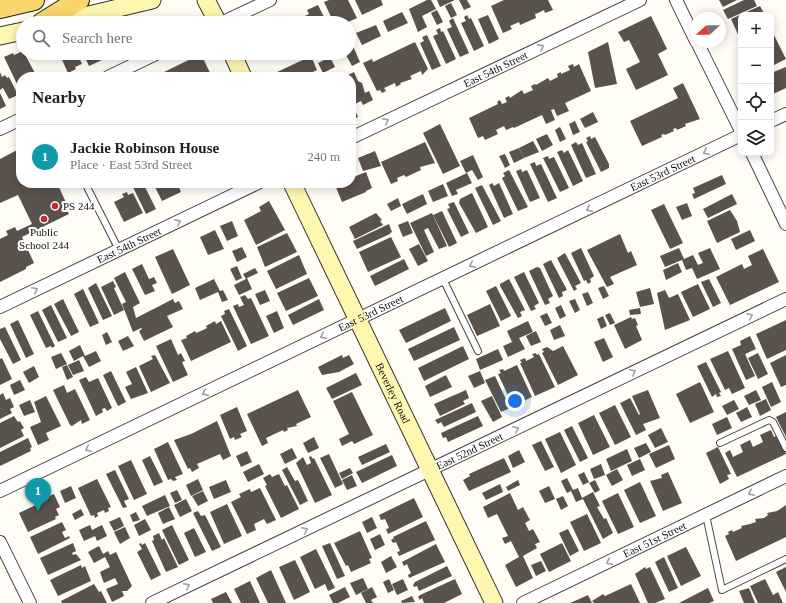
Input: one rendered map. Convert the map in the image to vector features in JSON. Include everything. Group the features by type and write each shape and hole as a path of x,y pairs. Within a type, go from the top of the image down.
{"main road":[{"path":"4,6 34,0"},
{"path":"53,16 79,0"}],"street":[{"path":"85,16 152,0"},
{"path":"206,0 215,16"},
{"path":"235,16 270,0"},
{"name":"East 54th Street","path":"356,136 640,0"},
{"path":"676,0 690,29"},
{"path":"0,36 16,33"},
{"path":"700,48 738,125"},
{"path":"118,72 143,60"},
{"path":"235,60 241,72"},
{"path":"773,120 786,114"},
{"path":"0,129 16,121"},
{"name":"East 53rd Street","path":"0,491 738,136"},
{"path":"753,156 786,224"},
{"name":"East 54th Street","path":"0,307 248,188"},
{"name":"Beverley Road","path":"294,188 494,603"},
{"name":"East 52nd Street","path":"152,603 786,299"},
{"name":"East 51st Street","path":"523,603 786,476"},
{"path":"0,542 30,603"}],"lane":[{"path":"87,188 118,250"},
{"path":"443,279 478,351"},
{"path":"720,443 770,420 773,422 786,448"},
{"path":"706,515 722,590 786,559"}],"building":[{"path":"329,0 348,0 356,16 331,16 324,2"},
{"path":"355,0 381,0 383,5 362,15"},
{"path":"427,0 431,0 436,9 422,16 427,27 418,32 409,9"},
{"path":"437,0 455,0 440,7"},
{"path":"459,0 467,0 471,7 464,10"},
{"path":"504,0 548,0 553,10 545,13 544,10 535,14 536,18 520,25 519,22 510,26 512,29 503,33 491,6"},
{"path":"719,0 737,0 723,7"},
{"path":"744,0 754,0 757,6 744,12 738,12 738,15 728,19 726,12 723,10"},
{"path":"451,3 457,15 451,18 445,6"},
{"path":"318,5 324,16 305,16 309,14 307,10"},
{"path":"760,6 763,12 747,12"},
{"path":"437,10 443,22 437,25 431,13"},
{"path":"402,12 408,23 388,32 383,21"},
{"path":"467,15 469,19 471,18 484,46 474,51 461,23 466,21 464,17"},
{"path":"488,15 499,39 489,44 478,19"},
{"path":"651,16 667,49 658,54 668,75 636,90 626,69 640,62 629,40 624,42 618,32"},
{"path":"738,16 738,34 731,19"},
{"path":"453,18 469,53 460,57 447,29 452,27 449,21"},
{"path":"376,25 381,36 362,45 356,33"},
{"path":"440,28 441,32 443,31 456,59 446,64 433,36 438,34 436,30"},
{"path":"427,35 441,66 432,70 420,43 424,41 422,37"},
{"path":"774,35 786,59 774,65"},
{"path":"415,42 428,69 422,75 421,71 410,76 412,79 400,83 401,84 396,87 395,83 384,88 386,91 382,93 380,90 377,91 363,63 372,59 373,62"},
{"path":"608,42 617,84 595,88 588,52"},
{"path":"13,53 14,55 16,54 16,60 28,60 34,72 16,72 16,82 4,57"},
{"path":"356,53 360,62 352,66 349,60 356,60"},
{"path":"62,60 80,60 82,64 75,67 76,69 68,72"},
{"path":"86,60 102,60 89,66"},
{"path":"189,60 204,60 210,72 164,72"},
{"path":"303,60 313,60 317,70 313,72 277,72"},
{"path":"324,60 332,60 335,67 322,72 318,63"},
{"path":"573,64 574,67 579,64 591,91 565,103 569,111 557,116 554,109 551,110 555,120 546,124 542,115 514,128 513,127 506,130 504,126 496,130 498,134 485,140 483,136 478,138 469,118 498,104 497,102 500,100 502,104 507,102 505,98 509,96 510,98 522,90 524,94 533,90 531,86 536,85 548,78 550,81 558,77 557,74 570,70 568,66"},
{"path":"786,67 786,88 774,94 774,84 774,72"},
{"path":"0,72 2,77 5,75 7,78 9,77 16,91 16,96 9,99 3,88 0,90"},
{"path":"356,76 358,81 362,83 365,93 369,91 373,100 363,105 361,101 356,104"},
{"path":"683,83 700,119 685,124 686,126 677,130 676,128 673,129 674,131 661,135 662,137 642,146 630,121 678,98 673,88"},
{"path":"0,93 6,106 0,109"},
{"path":"593,112 598,122 585,128 580,119"},
{"path":"575,121 580,132 573,135 569,124"},
{"path":"440,124 460,166 443,174 423,133"},
{"path":"560,127 566,139 560,142 555,130"},
{"path":"547,134 553,145 542,151 536,139"},
{"path":"590,136 591,139 595,137 609,164 609,168 601,172 586,142 588,141 586,138"},
{"path":"533,141 539,152 524,158 519,148"},
{"path":"425,142 435,163 420,167 421,170 406,177 404,175 397,178 398,181 391,184 381,162"},
{"path":"576,142 578,145 582,143 596,174 586,178 571,145"},
{"path":"519,148 524,158 514,163 509,152"},
{"path":"562,150 564,153 568,150 583,181 573,186 557,152"},
{"name":"Public School 244","path":"16,151 16,188 59,188 69,209 67,210 69,214 22,237 34,263 26,267 26,269 0,282 0,239 8,235 6,231 15,227 17,231 32,224 18,195 0,203 0,159"},
{"path":"375,151 381,166 363,171 358,158"},
{"path":"505,154 510,165 505,168 499,156"},
{"path":"473,155 483,177 478,180 472,170 466,173 460,161"},
{"path":"548,156 549,159 554,157 569,188 560,192 543,158"},
{"path":"535,162 536,166 541,164 557,198 548,202 530,164"},
{"path":"521,169 522,172 527,170 540,198 530,202 516,171"},
{"path":"509,170 528,207 518,211 502,178 505,176 503,173"},
{"path":"366,172 372,188 342,202 336,188 356,188 356,176"},
{"path":"467,173 472,183 456,190 458,194 452,196 446,183"},
{"path":"722,175 726,184 694,199 692,194 695,193 693,188"},
{"path":"492,183 494,186 499,183 513,214 504,218 489,185"},
{"path":"443,184 448,196 433,202 428,191"},
{"path":"482,185 501,221 493,225 475,188"},
{"path":"133,188 146,188 156,209 146,214"},
{"path":"156,188 179,188 181,192 162,201"},
{"path":"127,192 128,195 133,193 143,213 124,222 114,202 124,197 122,194"},
{"path":"472,193 488,227 476,233 459,203 460,199"},
{"path":"423,194 427,204 407,214 402,204"},
{"path":"732,194 737,204 708,218 703,209"},
{"path":"398,198 401,206 391,211 387,204"},
{"path":"269,201 285,230 256,245 244,220 261,211 259,207"},
{"path":"454,202 469,233 461,237 447,209 450,208 448,204"},
{"path":"687,203 692,216 682,220 676,207"},
{"path":"664,204 683,243 670,249 651,210"},
{"path":"730,210 737,221 740,232 717,243 707,221"},
{"path":"442,211 457,243 449,247 433,215"},
{"path":"376,213 382,220 380,221 383,225 355,239 349,227"},
{"path":"432,213 447,246 439,249 428,228 424,230 434,252 426,256 410,223"},
{"path":"232,221 238,236 227,241 220,226"},
{"path":"408,221 413,233 403,237 398,225"},
{"path":"389,224 392,232 390,234 357,249 353,241"},
{"path":"215,230 224,249 208,255 200,237"},
{"path":"750,230 755,241 736,250 731,239"},
{"path":"287,233 297,252 265,267 257,247"},
{"path":"620,234 628,253 631,251 637,265 610,277 614,284 607,287 587,250"},
{"path":"391,237 401,257 368,272 359,252"},
{"path":"419,244 428,261 418,266 409,249"},
{"path":"242,247 247,257 237,262 232,251"},
{"path":"581,248 594,276 590,279 591,282 588,284 586,280 584,281 571,253"},
{"path":"679,248 684,259 693,255 698,265 703,263 698,253 710,248 720,269 697,279 692,268 686,270 682,260 665,267 660,256"},
{"path":"173,249 190,285 172,294 155,257"},
{"path":"763,249 779,282 730,305 716,277 742,264 744,269 752,265 748,256"},
{"path":"565,253 581,283 575,286 577,289 574,291 557,258"},
{"path":"299,255 307,274 276,289 267,271"},
{"path":"404,259 409,269 375,286 370,276"},
{"path":"551,260 567,290 562,292 563,296 559,298 543,264"},
{"path":"678,263 682,272 666,280 663,270"},
{"path":"142,264 149,279 154,277 157,283 152,285 155,291 145,295 132,269"},
{"path":"237,266 242,278 236,281 230,269"},
{"path":"537,267 540,268 553,296 548,299 550,303 545,305 529,271"},
{"path":"255,268 258,273 247,278 252,289 239,295 234,285 246,279 243,274"},
{"path":"125,272 140,303 133,307 136,318 173,299 175,303 179,301 183,309 167,316 173,327 144,341 139,331 142,329 141,328 133,332 122,304 126,302 114,278"},
{"path":"524,272 539,303 534,306 536,309 531,311 514,277"},
{"path":"309,278 318,296 286,311 277,293"},
{"path":"214,279 220,291 223,290 228,300 222,302 218,292 200,300 195,288"},
{"path":"509,279 525,310 520,312 522,316 518,318 500,286 500,284"},
{"path":"709,279 721,303 713,307 701,282"},
{"path":"113,281 116,287 114,288 124,310 114,315 101,287"},
{"path":"96,283 112,316 103,320 88,288"},
{"path":"698,284 710,309 693,317 681,292"},
{"path":"496,286 511,316 501,321 486,291"},
{"path":"604,286 609,296 603,299 598,288"},
{"path":"650,288 654,304 640,307 636,292"},
{"path":"83,289 99,323 90,327 74,294"},
{"path":"265,290 270,301 260,305 255,294"},
{"path":"665,290 669,298 678,294 690,320 665,330 657,293"},
{"path":"588,292 593,303 587,306 582,294"},
{"path":"245,295 248,299 251,298 269,336 251,344 233,306 238,304 239,307 244,305 240,297"},
{"path":"63,299 79,332 71,336 54,304"},
{"path":"319,299 324,310 293,325 288,315"},
{"path":"575,299 580,310 575,313 569,301"},
{"path":"490,304 500,326 477,336 467,315"},
{"path":"51,305 67,338 58,342 42,310"},
{"path":"561,305 566,316 560,319 555,308"},
{"path":"445,308 451,321 406,343 399,330"},
{"path":"640,308 641,314 630,315 629,310"},
{"path":"229,309 247,346 238,351 221,316 225,314 224,311"},
{"path":"38,311 55,346 52,348 51,346 46,348 30,315"},
{"path":"277,311 284,328 274,333 266,316"},
{"path":"547,313 552,323 545,326 540,316"},
{"path":"610,313 615,323 610,325 605,315"},
{"path":"603,316 607,326 601,329 597,319"},
{"path":"631,317 632,319 635,318 638,325 636,326 642,340 625,349 614,325"},
{"path":"18,320 34,354 26,358 10,324"},
{"path":"786,320 786,350 767,359 756,334"},
{"path":"215,321 216,324 221,321 231,342 191,361 181,340 187,338 186,336 195,331 196,333 207,328 206,326"},
{"path":"528,321 533,332 519,338 525,349 508,357 503,346 512,342 507,331"},
{"path":"560,325 565,336 554,340 550,330"},
{"path":"5,327 21,360 13,364 0,339 0,329"},
{"path":"454,327 460,340 414,361 408,349"},
{"path":"536,331 541,342 531,346 526,336"},
{"path":"107,332 112,342 106,345 102,335"},
{"path":"128,336 134,346 123,351 118,341"},
{"path":"750,336 756,349 745,354 755,376 746,380 732,349 741,345 740,341"},
{"path":"604,338 613,357 603,362 594,342"},
{"path":"171,339 178,355 181,353 185,361 182,362 188,375 173,382 156,346"},
{"path":"80,345 85,356 96,351 101,361 89,367 83,356 74,361 69,351"},
{"path":"463,346 469,359 424,381 418,368"},
{"path":"563,346 578,375 558,385 542,353 544,352 542,349 547,347 553,351"},
{"path":"498,349 503,360 480,370 476,359"},
{"path":"728,351 745,388 732,394 729,388 725,390 710,359"},
{"path":"61,353 67,364 56,369 51,357"},
{"path":"536,353 537,355 539,354 555,387 535,396 520,360 525,358 526,361 534,357 532,354"},
{"path":"758,353 768,374 758,379 748,358"},
{"path":"155,355 170,383 151,392 139,366 153,359 151,356"},
{"path":"342,355 343,358 349,355 354,364 339,372 322,375 318,367"},
{"path":"786,355 786,385 781,387 770,363"},
{"path":"2,358 12,379 0,385 0,359"},
{"path":"79,360 84,371 73,375 68,365"},
{"path":"706,362 721,392 719,393 721,396 717,397 716,394 712,397 697,366"},
{"path":"67,365 73,377 67,380 62,367"},
{"path":"517,365 532,397 513,406 498,374 501,373 499,370 503,369 504,371"},
{"path":"34,366 39,377 29,383 23,372"},
{"path":"136,367 148,393 131,399 125,387 132,384 126,372"},
{"path":"111,371 126,402 118,406 103,375"},
{"path":"480,371 485,383 474,388 468,376"},
{"path":"356,373 362,385 332,399 326,388"},
{"path":"446,375 452,387 430,397 425,386"},
{"path":"495,376 510,408 501,412 485,380"},
{"path":"86,377 89,382 98,378 112,408 107,411 105,408 102,409 103,412 96,416 79,380"},
{"path":"20,380 25,390 14,395 10,385"},
{"path":"700,382 714,412 690,423 676,394"},
{"path":"772,382 781,402 771,407 762,387"},
{"path":"64,385 67,393 75,389 90,420 82,424 81,420 72,426 70,425 53,390"},
{"path":"298,390 311,417 296,424 297,426 287,428 288,430 284,432 283,430 266,438 268,443 262,446 247,414"},
{"path":"466,390 469,398 463,401 465,404 440,416 434,404"},
{"path":"648,390 660,418 643,424 646,430 636,435 620,403 630,398 639,415 640,414 632,396"},
{"path":"756,390 761,400 749,405 744,396"},
{"path":"352,392 373,435 354,444 352,441 342,446 339,439 349,434 333,401"},
{"path":"3,393 6,400 10,398 14,407 10,409 12,413 0,419 0,395"},
{"path":"46,396 61,426 46,433 49,440 38,445 30,427 41,422 34,402"},
{"path":"492,396 502,417 493,422 481,401"},
{"path":"766,399 771,410 760,416 755,404"},
{"path":"30,400 35,412 24,416 19,405"},
{"path":"734,400 739,409 727,415 722,406"},
{"path":"472,403 476,412 444,427 441,422 438,424 435,420"},
{"path":"615,405 631,437 615,445 599,413"},
{"path":"237,407 247,431 240,434 242,437 235,440 234,437 230,439 220,415"},
{"path":"747,407 752,417 741,422 736,413"},
{"path":"786,412 786,437 776,417"},
{"path":"594,415 610,447 593,455 578,423"},
{"path":"14,416 18,422 20,421 24,428 21,430 24,436 0,448 0,423"},
{"path":"478,416 483,426 448,442 446,437 443,438 441,433"},
{"path":"727,417 732,428 717,435 712,424"},
{"path":"217,421 231,456 223,460 220,454 197,464 199,468 192,472 190,468 188,469 174,440 191,434"},
{"path":"572,426 588,458 580,462 564,430"},
{"path":"661,428 668,442 655,448 648,435"},
{"path":"771,430 774,437 778,435 786,454 737,477 725,453 730,450 733,457 743,452 740,445 750,440 753,447 763,442 760,435"},
{"path":"560,432 576,465 561,473 545,439"},
{"path":"314,437 319,448 308,453 303,443"},
{"path":"28,438 32,447 30,448 31,451 0,466 0,452"},
{"path":"541,441 554,467 545,471 532,445"},
{"path":"168,442 183,474 175,477 177,480 173,481 171,479 168,480 154,449"},
{"path":"646,443 651,452 639,458 634,448"},
{"path":"386,444 390,452 362,465 358,457"},
{"path":"669,445 675,459 656,468 649,454"},
{"path":"718,447 731,474 727,475 729,479 720,484 706,453"},
{"path":"292,448 297,458 285,464 280,454"},
{"path":"627,449 632,461 611,471 606,459"},
{"path":"519,450 525,462 513,468 508,456"},
{"path":"247,451 252,462 241,467 236,456"},
{"path":"329,454 343,484 335,488 320,458"},
{"path":"392,455 397,466 362,483 356,472"},
{"path":"150,456 163,482 154,486 142,460"},
{"path":"311,456 313,459 314,458 332,495 315,503 296,463 303,457 307,465 311,463 309,457"},
{"path":"504,458 511,472 469,491 463,480 470,476 469,474"},
{"path":"640,459 645,470 632,476 627,465"},
{"path":"131,460 147,494 134,500 118,466"},
{"path":"259,464 264,474 248,482 243,472"},
{"path":"601,464 605,475 594,479 590,469"},
{"path":"287,467 295,481 298,480 308,501 300,505 282,470"},
{"path":"350,468 353,473 342,479 339,473"},
{"path":"617,469 623,480 612,486 606,475"},
{"path":"115,470 129,499 124,501 127,507 123,508 106,474"},
{"path":"584,472 589,482 583,485 578,475"},
{"path":"668,472 682,503 663,511 650,481 662,478 661,475"},
{"path":"270,474 272,477 279,474 285,486 287,485 299,509 281,518 265,486 267,485 263,478"},
{"path":"352,475 357,486 347,490 342,480"},
{"path":"567,478 573,490 578,488 582,498 593,492 600,506 597,507 604,519 606,518 613,533 603,539 583,499 576,502 571,491 567,493 561,481"},
{"path":"97,479 111,507 108,508 109,511 105,513 104,510 97,513 98,516 95,518 94,515 91,516 78,488"},
{"path":"198,479 203,490 191,496 186,485"},
{"path":"226,480 231,492 214,499 209,487"},
{"path":"518,480 520,485 508,491 506,487"},
{"path":"595,480 600,490 595,493 589,483"},
{"path":"640,482 656,516 640,523 624,490"},
{"path":"500,484 503,492 486,500 482,493"},
{"path":"71,486 76,498 65,503 60,491"},
{"path":"549,486 555,499 545,503 539,491"},
{"path":"260,488 276,520 267,524 264,519 254,524 256,530 247,534 231,502 241,497 239,494 250,489 251,492"},
{"path":"177,490 182,500 175,503 170,493"},
{"path":"203,491 208,501 198,506 192,496"},
{"path":"510,493 518,510 523,507 530,520 525,523 529,531 533,529 540,542 535,544 537,548 523,556 533,578 516,587 505,565 519,557 511,541 505,544 502,538 508,536 497,514 488,518 483,507"},
{"path":"618,493 634,527 618,534 602,501"},
{"path":"54,494 60,507 56,509 59,515 55,517 56,519 28,532 19,513 44,501 43,499"},
{"path":"165,495 170,506 147,516 142,506"},
{"path":"563,496 568,506 561,510 556,499"},
{"path":"414,498 423,517 388,534 386,529 389,528 387,523 385,519 381,520 379,515"},
{"path":"186,499 192,511 180,517 174,505"},
{"path":"227,504 242,536 224,544 210,512"},
{"path":"786,505 786,537 736,561 725,536 729,534 728,532 732,530 733,532 742,528 741,526 756,522 755,519 764,518 768,515 767,513 777,511"},
{"path":"169,507 175,519 163,524 158,513"},
{"path":"81,509 84,515 75,520 72,514"},
{"path":"198,511 201,516 205,515 221,547 212,551 193,513"},
{"path":"136,512 140,520 133,522 130,515"},
{"path":"587,514 601,543 584,551 570,522"},
{"path":"120,517 124,526 114,531 109,522"},
{"path":"372,517 377,528 367,533 362,522"},
{"path":"145,519 151,530 139,536 134,525"},
{"path":"426,521 435,540 399,556 397,552 400,551 396,542 393,543 391,540 394,538 393,537"},
{"path":"62,522 66,530 62,532 65,538 69,536 70,538 38,554 30,537"},
{"path":"90,525 92,530 102,525 107,536 97,541 95,536 84,541 79,530"},
{"path":"172,525 189,560 179,565 162,530"},
{"path":"125,527 130,538 120,544 114,532"},
{"path":"194,528 206,552 195,557 184,533"},
{"path":"568,529 579,551 570,556 559,533"},
{"path":"360,531 372,558 369,559 371,563 351,572 348,565 346,566 334,543"},
{"path":"159,533 162,540 164,538 178,567 166,572 152,541 154,540 153,536"},
{"path":"380,534 385,545 375,550 370,539"},
{"path":"73,543 76,551 72,553 73,555 76,554 81,560 48,575 40,558"},
{"path":"141,543 142,545 145,543 161,575 151,580 137,552 142,549 139,544"},
{"path":"330,543 345,576 337,579 322,546"},
{"path":"562,543 571,561 549,572 540,554"},
{"path":"436,544 445,562 409,578 408,575 411,573 407,564 404,566 402,562"},
{"path":"99,546 103,554 108,551 110,555 116,552 132,586 127,591 122,591 124,596 112,602 106,589 118,584 115,578 104,583 100,572 110,567 105,557 94,563 88,552"},
{"path":"686,547 701,576 681,586 667,556"},
{"path":"316,549 335,588 328,591 325,584 315,589 300,557"},
{"path":"391,556 397,567 386,573 381,562"},
{"path":"664,557 678,588 669,592 655,562"},
{"path":"295,560 310,592 294,600 279,567"},
{"path":"541,561 546,571 536,576 531,565"},
{"path":"81,565 82,568 85,566 91,581 58,596 50,580"},
{"path":"447,566 452,576 419,591 417,586 414,587 413,585 415,582"},
{"path":"645,567 646,569 650,567 665,599 655,603 648,603 635,574"},
{"path":"786,567 786,592 776,572"},
{"path":"271,570 286,603 268,603 256,578"},
{"path":"363,578 368,589 356,595 350,583"},
{"path":"389,579 394,590 388,593 383,582"},
{"path":"403,579 408,590 397,595 392,584"},
{"path":"455,579 462,594 444,603 424,603 422,598 420,600 418,597 420,595"},
{"path":"765,579 773,595 778,592 783,603 758,603 750,586"},
{"path":"250,581 260,603 241,603 234,589"},
{"path":"94,584 99,592 101,591 107,603 62,603 61,601"},
{"path":"631,584 640,603 594,603 592,601 603,594 605,596"},
{"path":"345,587 350,597 338,603 333,603 329,595"},
{"path":"372,587 377,597 371,600 373,603 366,603 361,593"},
{"path":"708,588 714,601 709,603 679,603"},
{"path":"749,588 755,603 744,603 739,591"},
{"path":"226,592 232,603 213,603 211,599"},
{"path":"588,595 592,603 570,603 577,600"},
{"path":"412,596 415,602 402,603 401,601"}],"place":[{"name":"PS 244","path":"55,206"},
{"name":"Public School 244","path":"44,219"},
{"name":"Jackie Robinson House","path":"38,511"}]}
